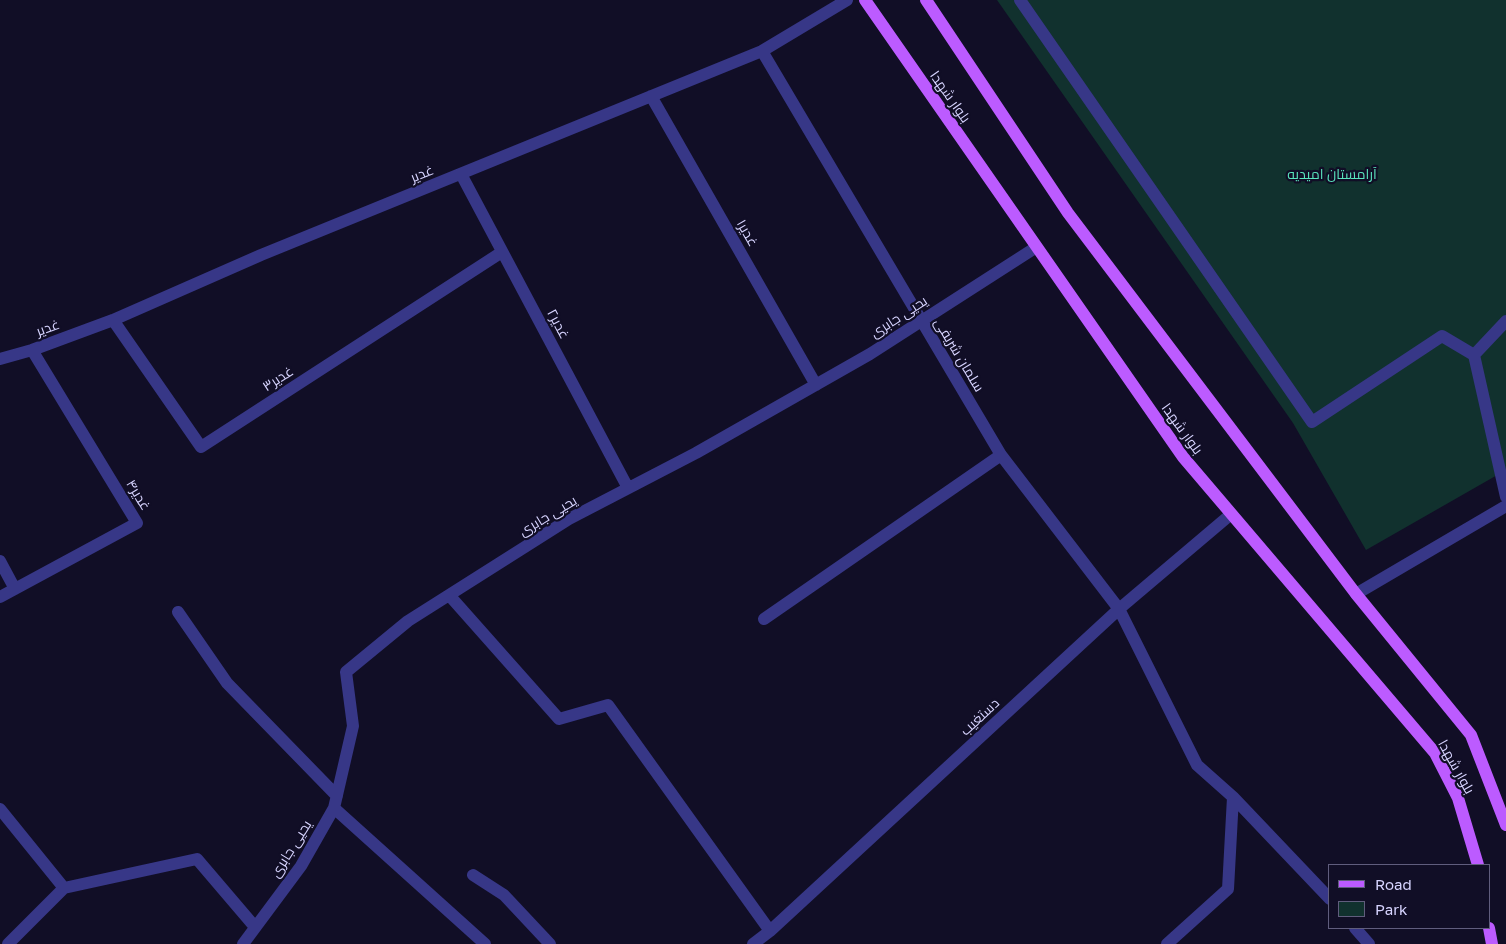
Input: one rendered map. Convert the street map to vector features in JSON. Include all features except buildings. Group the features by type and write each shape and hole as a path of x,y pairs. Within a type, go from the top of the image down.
{"main road":[{"name":"بلوار شهدا","path":"865,0 1183,457 1230,515 1435,753 1458,798 1478,864"},
{"name":"بلوار شهدا","path":"926,0 1068,213 1356,594 1471,735 1506,825"},
{"path":"1489,929 1492,944"}],"street":[{"name":"غدیر","path":"0,359 32,350 113,320 261,255 762,51 847,0"},
{"path":"1020,0 1312,422 1442,336 1474,355 1506,497"},
{"name":"سلمان شریفی","path":"762,51 1001,455 1120,609 1197,765 1233,797 1328,897"},
{"name":"غدیر۱","path":"651,96 816,385"},
{"name":"غدیر۲","path":"461,174 628,488"},
{"name":"یحیی جابری","path":"243,944 301,866 335,802 353,726 346,672 408,621 569,519 870,354 1036,248"},
{"name":"غدیر۳","path":"113,320 201,447 502,252"},
{"path":"1474,355 1506,320"},
{"name":"غدیر۴","path":"0,597 137,524 32,350"},
{"path":"764,619 1001,455"},
{"path":"1356,594 1506,506"},
{"name":"دستغیب","path":"753,944 770,931 1120,609 1230,515"},
{"path":"0,561 15,589"},
{"path":"448,595 559,718 608,705 770,931"},
{"path":"178,612 227,683 335,802 485,944"},
{"path":"1167,944 1228,889 1233,797"},
{"path":"0,809 64,888"},
{"path":"8,944 64,888 197,859 255,927"},
{"path":"473,875 504,896 550,944"},
{"path":"1356,929 1369,944"}],"green space":[{"name":"آرامستان امیدیه","path":"997,0 1506,0 1506,470 1366,550 1293,423"}]}
